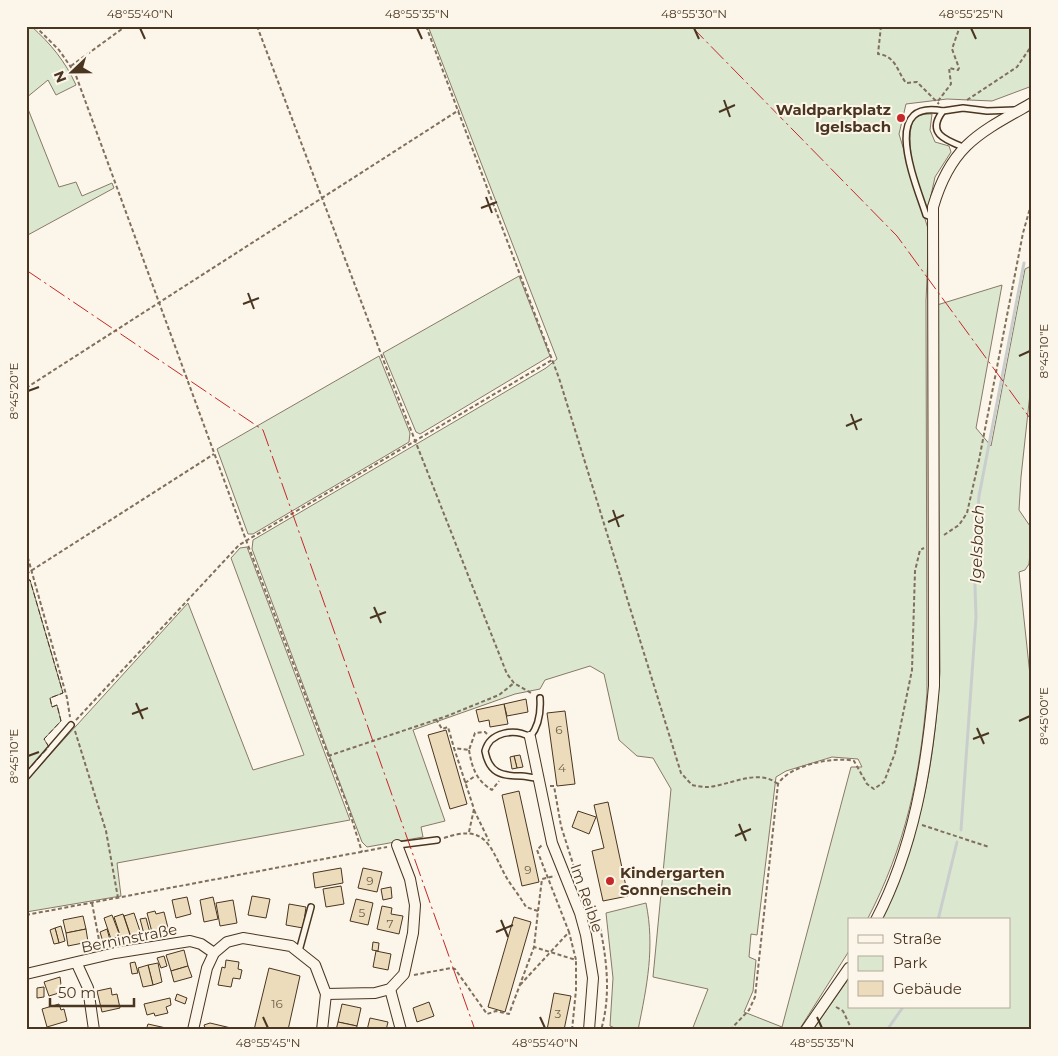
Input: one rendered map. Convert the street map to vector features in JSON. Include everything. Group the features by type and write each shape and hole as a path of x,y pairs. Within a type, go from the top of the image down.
{"street":[{"path":"877,918 895,878 913,822 927,756 934,686 932,217 939,186 950,165 963,147 978,134 1032,103"},
{"name":"Im Reible","path":"530,737 550,836 580,913 592,966 589,1030"},
{"path":"326,994 375,993 390,989 404,974 413,933 415,904 410,879 397,845"},
{"path":"193,1030 206,968 214,952 227,942 243,938 291,946 315,965 326,994 322,1030"},
{"name":"Berninstraße","path":"26,974 77,964 101,957 190,941 201,944 214,952"},
{"name":"Berninstraße","path":"77,964 88,988 94,1030"},
{"path":"806,1030 848,969"},
{"path":"390,989 401,1030"}],"lane":[{"path":"932,217 926,215 905,145 909,121 916,115 935,110 944,111 963,108 987,111 1020,110"},
{"path":"944,111 938,118 936,127 939,134 944,139 963,147"},
{"path":"537,778 495,772 486,759 485,751 490,739 517,732 530,737 536,729 541,710 540,698"},
{"path":"26,776 71,725"},
{"path":"397,845 437,840"},
{"path":"299,951 311,907"}],"path":[{"path":"35,26 59,50 75,72 362,852"},
{"path":"70,66 126,26"},
{"path":"257,26 324,197 381,354 506,674 514,683 540,698"},
{"path":"426,26 553,359 681,773 692,785 708,787 762,776 771,778 778,784"},
{"path":"881,26 878,54 886,55 901,70 906,82 917,82 938,101 944,111"},
{"path":"938,101 951,84 949,68 958,70 959,68 955,62 952,50 960,26"},
{"path":"963,108 968,99 975,93 995,83 1017,67 1030,48 1032,41"},
{"path":"26,388 459,110"},
{"path":"730,1030 749,1010 755,997 778,784 790,772 834,758 854,761 867,784 874,789 884,782 895,753 912,670 915,571 920,550 959,525 967,513 980,460 1023,233 1032,201"},
{"path":"71,725 192,594 246,540 553,359"},
{"path":"26,574 214,454"},
{"path":"26,551 67,698 71,725 82,748 106,831 118,899"},
{"path":"328,756 500,695 514,683"},
{"path":"436,719 442,729 448,727 474,809 506,878 526,907 538,911"},
{"path":"490,739 485,732 476,733 469,750 475,775 492,790 502,774"},
{"path":"454,748 469,750"},
{"path":"465,783 475,775"},
{"path":"469,832 474,809"},
{"path":"913,822 953,833 989,847"},
{"path":"437,840 469,832 489,841"},
{"path":"544,842 537,850 570,932 576,960 576,990 572,1030"},
{"path":"26,915 397,845"},
{"path":"404,974 408,976 451,968 455,969 487,1014 496,1011 510,1014 534,947 542,879 564,875"},
{"path":"92,903 101,957"},
{"path":"520,985 570,932"},
{"path":"534,947 576,960"},
{"path":"843,1011 852,1030"}],"green space":[{"path":"26,26 31,26 51,46 67,68 76,85 56,95 48,80 26,98"},
{"path":"428,26 1032,26 1032,86 992,101 947,99 906,104 899,134 929,232 926,301 927,693 924,724 909,810 892,865 868,918 848,918 848,953 799,1030 692,1030 708,989 653,977 671,789 653,758 637,756 619,740 604,674 590,666 545,680 540,689 515,694 413,730 445,821 421,827 423,837 367,847 362,842 252,549 253,540 546,368 557,359","holes":["832,757 858,759 862,767 851,767 782,1027 744,1012 753,991 756,960 749,957 751,934 757,935 776,777 786,771"]},
{"path":"26,104 59,187 76,182 82,196 112,183 114,188 26,236"},
{"path":"932,114 930,130 935,142 949,146 951,152 935,177 928,209 916,180 910,138 914,120 920,115"},
{"path":"1029,267 1032,270 1032,375 1019,510 1032,529 1029,564 1025,570 1019,572 1032,694 1032,1030 813,1030 848,979 848,1008 1010,1008 1010,918 881,918 908,849 922,805 932,755 937,705 940,672 937,305 1002,285 976,428 991,446 1025,269"},
{"path":"519,276 550,356 420,434 416,432 383,353"},
{"path":"379,356 410,433 409,442 253,534 248,534 217,449"},
{"path":"247,547 350,820 117,863 121,896 26,912 26,781 188,603 253,770 304,755 231,558 240,548"},
{"path":"26,580 30,580 63,693 50,698 52,707 57,705 61,721 44,739 49,747 26,772"},
{"path":"646,903 649,919 650,951 647,982 638,1030 620,1030 610,1026 613,978 606,913"}],"building":[{"path":"526,699 528,712 507,716 504,704"},
{"path":"504,704 508,724 490,727 489,720 479,722 476,710"},
{"path":"565,711 575,784 557,786 547,713"},
{"path":"446,730 467,804 450,809 428,735"},
{"path":"520,755 523,767 517,768 514,756"},
{"path":"514,756 517,768 512,769 510,757"},
{"path":"519,791 539,882 522,886 502,795"},
{"path":"608,802 628,896 603,901 592,851 604,848 594,805"},
{"path":"578,811 596,817 589,834 572,827"},
{"path":"341,868 343,883 315,888 313,873"},
{"path":"363,868 382,872 377,892 358,888"},
{"path":"341,886 344,904 326,907 323,889"},
{"path":"391,887 392,898 383,900 381,889"},
{"path":"252,896 270,899 266,918 248,915"},
{"path":"187,897 191,914 176,918 172,900"},
{"path":"213,897 218,919 204,922 200,900"},
{"path":"356,899 373,903 368,925 350,921"},
{"path":"233,900 237,923 220,926 216,903"},
{"path":"289,904 306,907 303,928 286,925"},
{"path":"382,906 392,908 391,914 403,916 399,934 377,929"},
{"path":"155,911 156,914 164,912 168,928 160,930 162,934 153,936 147,913"},
{"path":"134,913 141,934 131,937 124,916"},
{"path":"123,914 130,935 121,938 114,917"},
{"path":"112,915 120,936 111,939 104,918"},
{"path":"83,916 86,929 66,933 63,920"},
{"path":"514,917 531,922 505,1012 488,1007"},
{"path":"146,918 150,933 144,934 140,919"},
{"path":"61,926 65,941 59,943 55,928"},
{"path":"55,928 59,943 54,944 50,930"},
{"path":"86,929 88,942 68,946 66,933"},
{"path":"107,929 110,940 103,942 100,932"},
{"path":"373,942 379,943 378,951 372,950"},
{"path":"184,950 188,966 171,971 166,955"},
{"path":"376,951 391,954 388,970 373,967"},
{"path":"164,956 167,966 161,968 157,958"},
{"path":"226,960 239,962 238,969 242,970 240,979 233,978 231,987 218,985 222,967 225,968"},
{"path":"135,962 138,973 132,974 130,963"},
{"path":"158,963 162,982 153,985 148,965"},
{"path":"148,965 153,985 143,987 138,968"},
{"path":"188,966 192,977 174,982 171,971"},
{"path":"269,968 300,976 288,1030 254,1030"},
{"path":"60,977 62,992 49,996 44,982"},
{"path":"44,987 44,997 37,998 37,988"},
{"path":"111,988 112,995 117,994 120,1008 102,1012 97,991"},
{"path":"554,993 571,996 564,1030 547,1030"},
{"path":"177,994 187,998 185,1004 175,1000"},
{"path":"170,998 171,1005 166,1007 168,1013 155,1016 154,1013 147,1015 144,1004"},
{"path":"429,1002 434,1016 417,1022 413,1008"},
{"path":"59,1004 61,1010 64,1009 67,1021 47,1027 42,1009"},
{"path":"342,1004 361,1008 357,1026 338,1022"},
{"path":"370,1018 388,1022 386,1030 367,1030"},
{"path":"338,1022 357,1026 356,1030 336,1030"},
{"path":"210,1023 231,1028 231,1030 206,1030 204,1025"},
{"path":"148,1024 166,1028 165,1030 146,1030"}],"waterway":[{"name":"Igelsbach","path":"961,830 976,617 974,556 979,496 1024,263"},
{"name":"Igelsbach","path":"938,918 957,842"},
{"name":"Igelsbach","path":"887,1030 902,1008"}],"fence":[{"path":"26,580 30,580 63,693 50,698 52,707 57,705 61,721 44,739 49,747 26,772"}],"power":[{"path":"691,26 897,236 1032,421"},
{"path":"26,270 263,430 475,1030"}],"place":[{"name":"Waldparkplatz Igelsbach","path":"901,118"},
{"name":"Kindergarten Sonnenschein","path":"610,881"}]}
